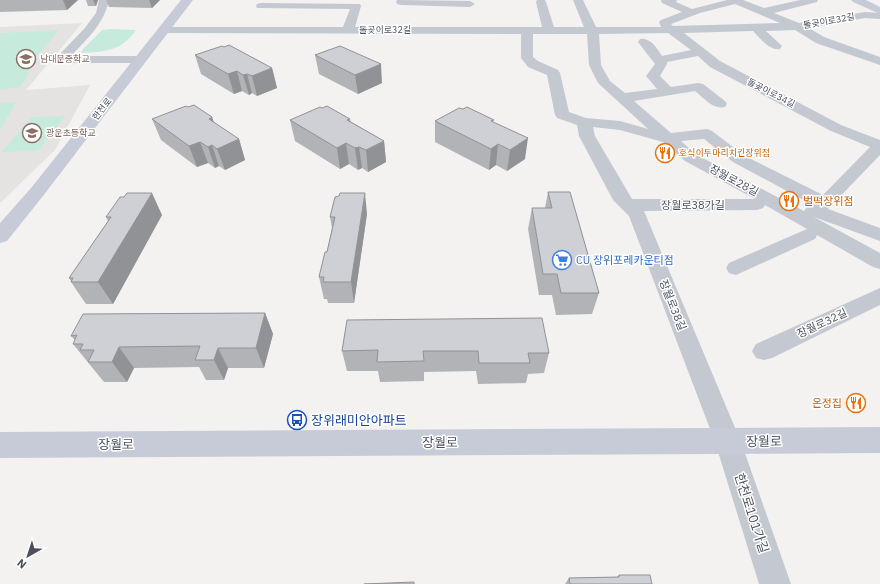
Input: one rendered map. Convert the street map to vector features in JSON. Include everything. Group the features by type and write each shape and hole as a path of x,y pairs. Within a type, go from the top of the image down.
{"main road":[{"name":"한천로","path":"0,236 37,192 187,0"},
{"path":"857,0 880,12"},
{"name":"장월로","path":"0,445 880,440"}],"street":[{"path":"104,0 101,13 88,31 60,60 140,60"},
{"name":"장월로28길","path":"578,0 594,36 595,65 605,83 667,138 691,158 812,217 877,256"},
{"path":"672,0 666,2 692,13"},
{"path":"668,29 665,22 732,2 733,0 797,26 820,40 880,61"},
{"path":"399,30 401,1 470,2 471,30"},
{"path":"541,2 549,31"},
{"path":"247,30 263,3 309,6 356,6 348,30"},
{"path":"763,12 815,5 843,19"},
{"path":"299,30 309,6"},
{"name":"돌곶이로32길","path":"164,30 549,31 668,29 804,26 865,15 880,16"},
{"path":"755,27 776,46"},
{"name":"돌곶이로34길","path":"668,29 678,34 715,64 836,128 880,146"},
{"path":"527,31 527,58 533,64 553,73 562,115 584,122 620,126 667,138 707,134 812,217 880,278"},
{"path":"644,42 656,54 661,64 653,76 666,91"},
{"path":"659,60 701,52"},
{"path":"622,98 666,91 698,88 720,104"},
{"name":"장월로38길","path":"584,122 587,136 622,200 637,214 728,442"},
{"path":"736,268 812,217 880,146"},
{"path":"691,158 757,204 880,235"},
{"name":"장월로38가길","path":"628,205 723,206 757,204"},
{"name":"장월로32길","path":"764,351 880,296"},
{"name":"한천로101가길","path":"728,442 775,584"}],"shaded area":[{"name":"광운초등학교","path":"82,23 26,90 90,85 55,150 0,203 0,27"}],"green space":[{"path":"59,30 25,70 31,69 20,87 0,90 0,33"},
{"path":"102,30 136,30 125,42 112,49 81,53 83,49"},
{"path":"16,102 0,130 0,103"},
{"path":"65,116 38,151 2,152 32,117"}],"building":[{"path":"229,45 272,68 252,76 247,74 243,75 237,71 228,74 195,55"},
{"path":"340,46 381,64 355,75 315,55"},
{"path":"194,105 212,117 209,119 239,139 217,149 212,145 208,147 200,142 189,146 152,119 186,106 188,107"},
{"path":"327,106 350,119 347,120 384,141 366,150 359,147 355,148 346,143 337,148 290,120 320,107 322,108"},
{"path":"467,107 494,120 491,121 528,138 510,150 498,144 491,149 435,121 459,108 463,109"},
{"path":"548,192 570,192 599,293 561,293 557,274 543,274 532,208 552,208"},
{"path":"127,193 152,193 98,282 71,282 73,278 69,278 111,217 106,217 120,197 124,197"},
{"path":"340,193 365,193 351,282 323,282 324,277 319,277 325,252 327,252 335,217 330,217 335,197 339,196"},
{"path":"265,313 256,348 218,348 214,360 195,360 200,346 119,347 112,362 88,362 94,350 80,350 83,344 73,344 77,335 71,336 83,314"},
{"path":"542,318 549,353 528,353 530,363 479,363 478,351 423,351 424,361 377,362 378,350 342,351 347,320"},
{"path":"619,575 650,575 652,584 570,584 569,578 619,577"},
{"path":"414,582 414,584 364,584"}],"place":[{"name":"남대문중학교","path":"26,59"},
{"name":"광운초등학교","path":"32,133"},
{"name":"호식이두마리치킨장위점","path":"665,153"},
{"name":"벌떡장위점","path":"789,201"},
{"name":"CU 장위포레카운티점","path":"562,260"},
{"name":"온정집","path":"856,403"},
{"name":"장위래미안아파트","path":"297,420"}]}
